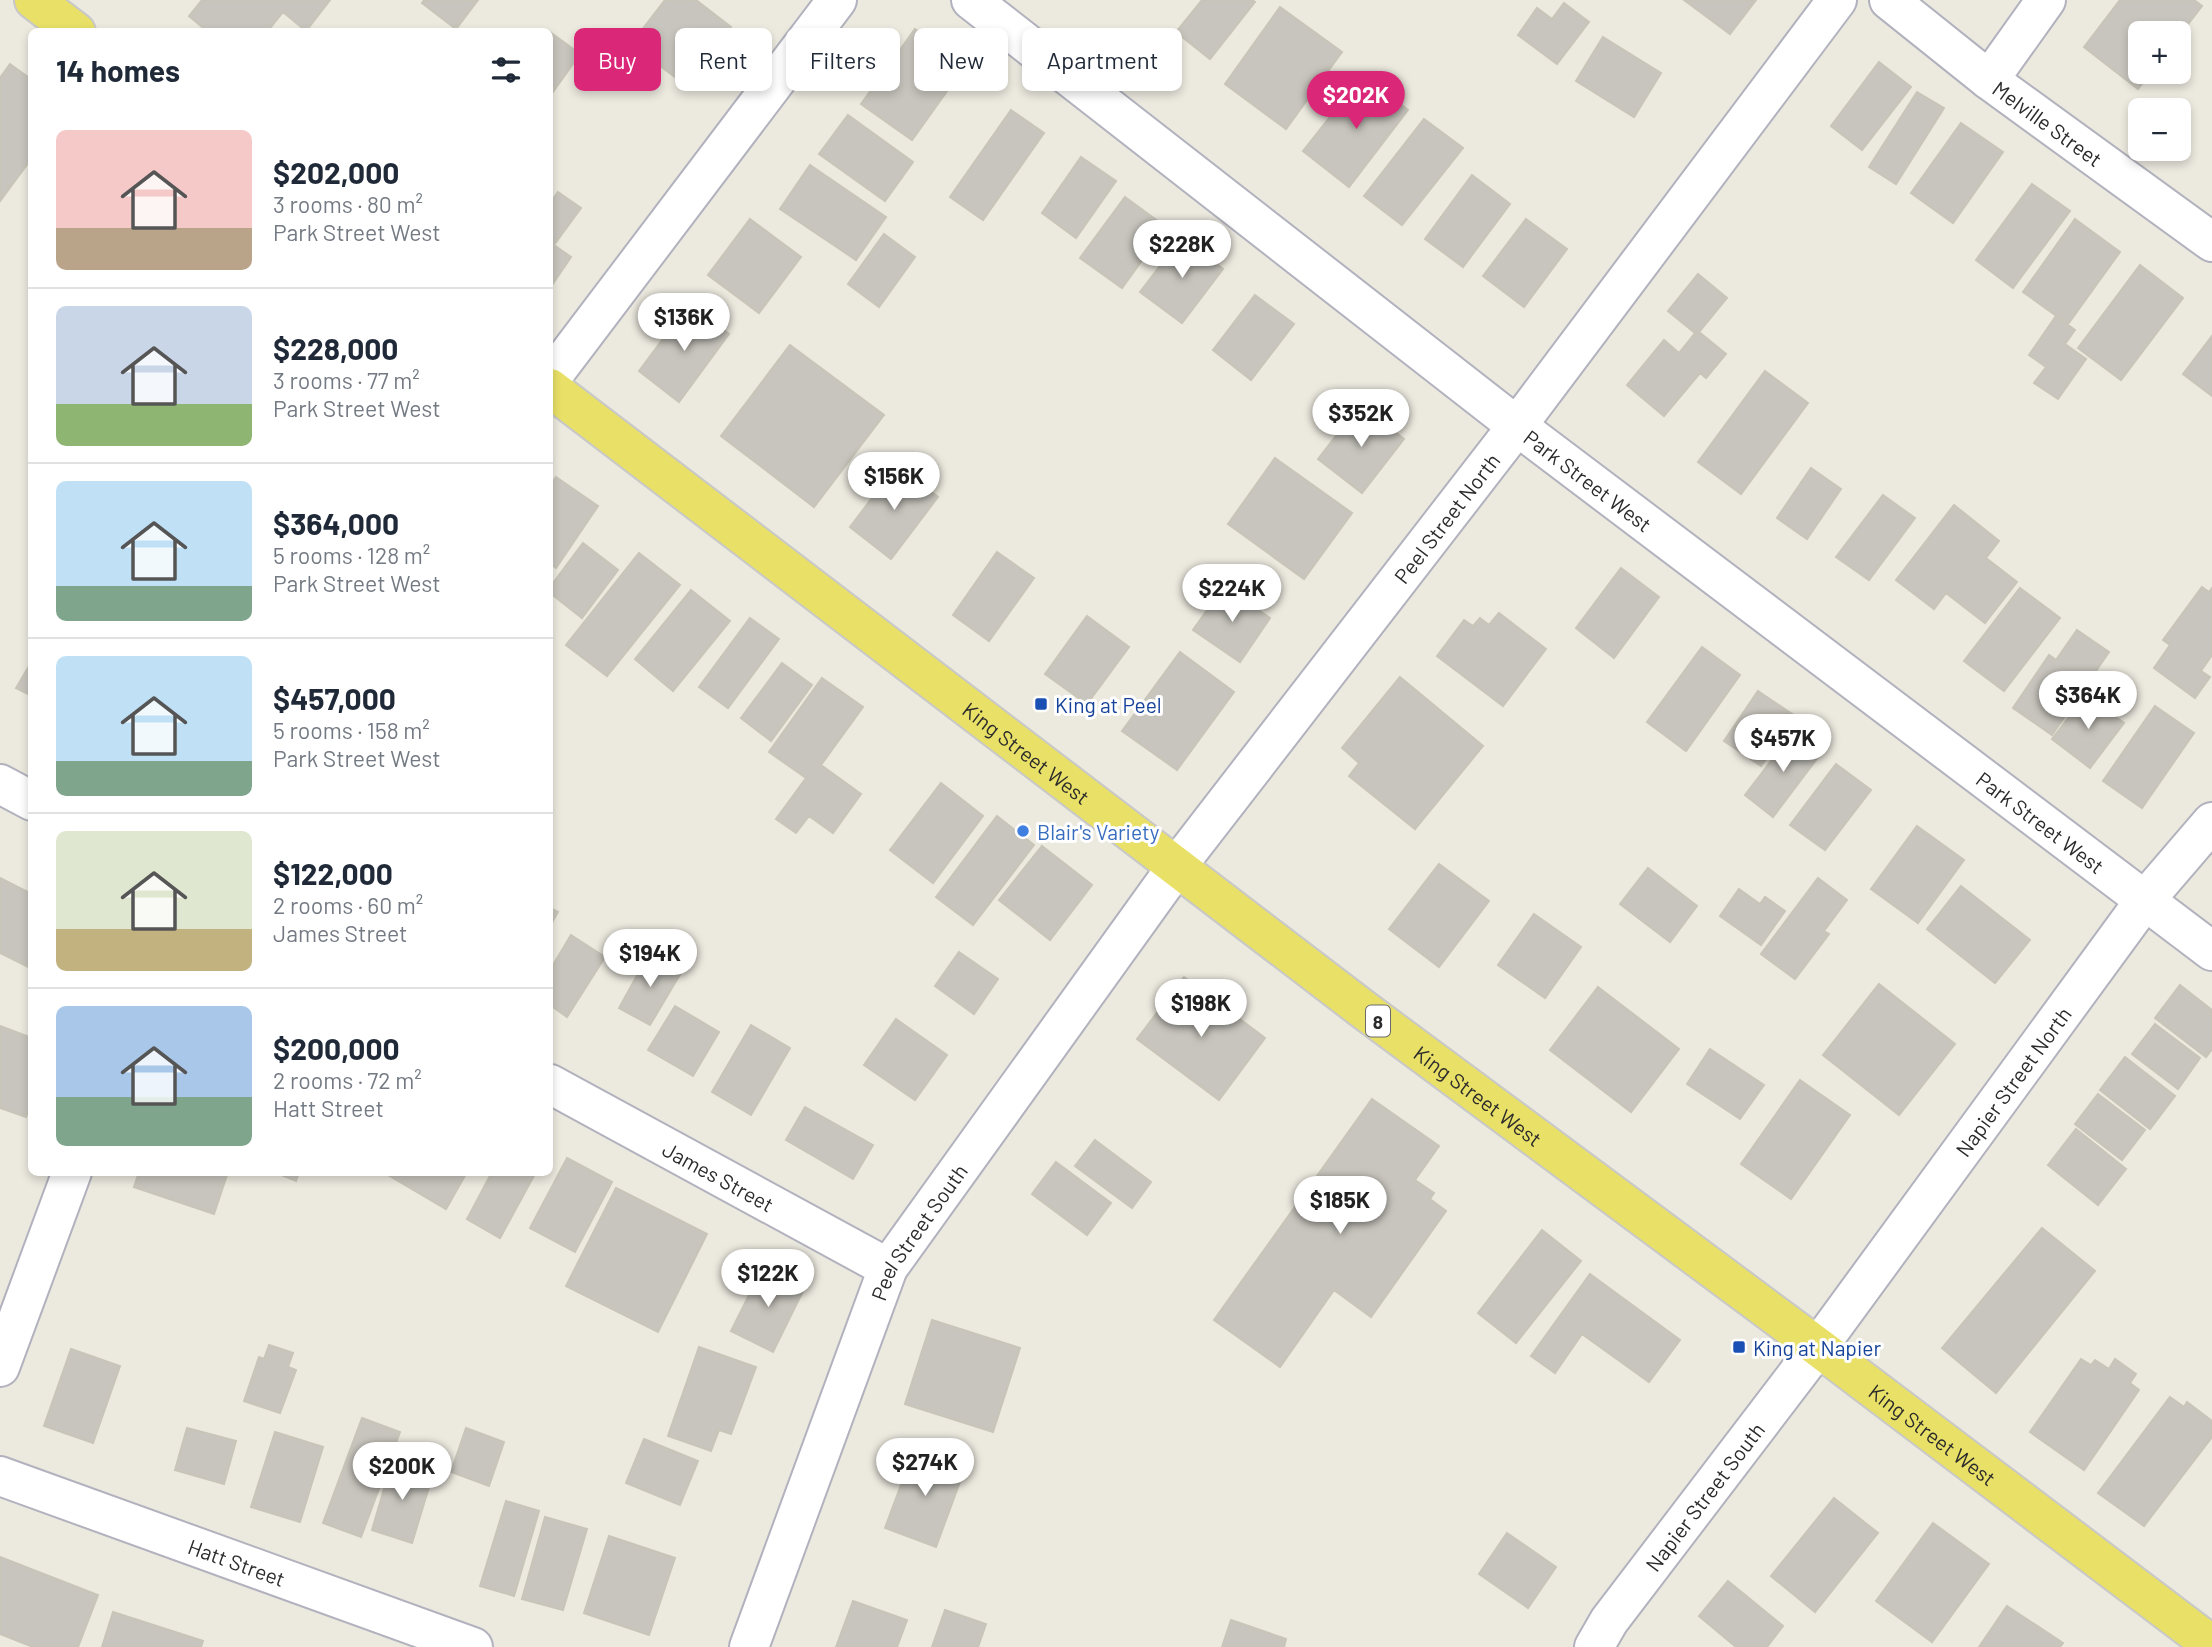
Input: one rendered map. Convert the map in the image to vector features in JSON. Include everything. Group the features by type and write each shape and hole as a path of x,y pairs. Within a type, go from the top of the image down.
{"main road":[{"path":"34,0 71,28"},
{"name":"King Street West","path":"553,390 1364,1010 1818,1347 2212,1645"}],"street":[{"path":"553,375 837,0"},
{"name":"Park Street West","path":"971,0 1517,426 2212,951"},
{"name":"Peel Street North","path":"1177,866 1517,426 1837,0"},
{"name":"Melville Street","path":"1889,0 1989,80 2212,242"},
{"path":"1989,80 2046,0"},
{"path":"0,784 28,799"},
{"name":"Napier Street North","path":"1818,1347 2145,900 2212,822"},
{"name":"Peel Street South","path":"749,1647 888,1268 1177,866"},
{"name":"James Street","path":"553,1086 888,1268"},
{"path":"0,1367 71,1176"},
{"name":"Napier Street South","path":"1594,1647 1608,1621 1818,1347"},
{"name":"Hatt Street","path":"0,1476 473,1647"}],"building":[{"path":"202,0 330,0 308,28 302,28 283,12 270,28 203,28 189,16"},
{"path":"424,0 478,0 457,28 422,3"},
{"path":"665,0 696,0 731,27 675,28 675,77 661,66 661,28 643,28"},
{"path":"1202,0 1255,2 1210,59 1182,37 1182,28 1179,28"},
{"path":"1684,0 1756,0 1730,34"},
{"path":"2120,0 2194,0 2202,6 2190,21 2128,21 2128,81 2084,47"},
{"path":"1564,3 1589,22 1557,64 1518,35 1537,8 1552,19"},
{"path":"1280,7 1342,52 1286,129 1225,84"},
{"path":"914,30 914,91 947,91 912,140 861,104 870,91 900,91 900,50"},
{"path":"553,34 574,50 574,62 553,92"},
{"path":"1603,37 1661,73 1634,117 1576,81"},
{"path":"1879,62 1911,87 1862,150 1831,126"},
{"path":"10,64 28,77 28,163 0,201 0,78"},
{"path":"1363,75 1408,110 1349,187 1303,151"},
{"path":"1917,92 1944,108 1896,184 1869,167"},
{"path":"1011,110 1044,133 983,220 950,197"},
{"path":"848,115 913,162 885,201 819,154"},
{"path":"1424,119 1463,148 1402,225 1364,196"},
{"path":"1961,123 2003,152 1953,223 1911,193"},
{"path":"1081,157 1116,181 1076,238 1042,213"},
{"path":"810,165 886,217 856,260 780,209"},
{"path":"1472,175 1510,204 1463,267 1425,239"},
{"path":"2032,184 2070,211 2013,288 1976,260"},
{"path":"558,192 581,208 554,245 571,257 553,284 553,199"},
{"path":"1125,197 1166,227 1122,288 1080,258"},
{"path":"750,219 801,257 759,313 708,275"},
{"path":"1526,219 1567,249 1524,307 1483,276"},
{"path":"2075,219 2120,252 2068,324 2023,292"},
{"path":"884,234 915,257 879,307 848,284"},
{"path":"1182,237 1223,269 1182,323 1140,292"},
{"path":"2140,265 2183,298 2121,380 2078,348"},
{"path":"1698,274 1727,298 1699,332 1726,354 1706,378 1700,373 1664,416 1627,385 1664,340 1679,353 1695,333 1668,311"},
{"path":"1255,295 1294,324 1251,380 1213,350"},
{"path":"689,304 729,334 679,402 639,371"},
{"path":"2056,316 2075,330 2065,344 2086,359 2058,399 2034,383 2046,367 2029,355"},
{"path":"2212,336 2212,396 2183,374"},
{"path":"790,345 884,415 814,507 721,436"},
{"path":"1765,371 1808,403 1741,494 1698,462"},
{"path":"1360,405 1404,439 1362,493 1318,459"},
{"path":"1275,458 1352,513 1304,579 1228,524"},
{"path":"897,465 938,497 891,559 850,527"},
{"path":"1811,468 1841,489 1807,539 1777,518"},
{"path":"556,477 598,506 556,568 553,566 553,482"},
{"path":"1883,495 1915,518 1869,580 1836,557"},
{"path":"1954,505 1999,541 1986,558 2017,582 1985,623 1946,593 1934,609 1896,580"},
{"path":"583,543 618,570 582,618 553,595 553,583"},
{"path":"997,552 1034,578 989,641 953,615"},
{"path":"639,553 680,585 607,676 566,645"},
{"path":"1621,568 1659,597 1614,658 1576,628"},
{"path":"1224,586 1270,618 1240,662 1193,630"},
{"path":"2202,587 2209,592 2212,588 2212,655 2201,671 2210,677 2195,698 2154,668 2170,645 2163,640"},
{"path":"2020,588 2060,618 2004,691 1964,661"},
{"path":"691,590 730,621 673,691 635,659"},
{"path":"1499,613 1546,649 1503,706 1437,656 1464,620 1473,626 1480,618 1489,625"},
{"path":"1087,616 1129,647 1087,704 1045,674"},
{"path":"750,618 779,639 728,708 699,687"},
{"path":"2077,630 2109,652 2052,735 2013,708 2049,655 2056,660"},
{"path":"1702,647 1740,675 1686,751 1647,722"},
{"path":"1180,652 1234,692 1177,770 1122,731"},
{"path":"782,663 812,685 771,741 741,718"},
{"path":"28,668 28,694 16,688"},
{"path":"1400,677 1483,746 1415,829 1349,776 1359,763 1342,748"},
{"path":"822,678 863,707 821,765 861,794 833,833 809,816 796,833 776,819 806,778 769,752"},
{"path":"1758,691 1795,716 1761,766 1724,741"},
{"path":"2086,695 2124,723 2090,768 2052,739"},
{"path":"2155,706 2194,733 2142,808 2103,781"},
{"path":"1794,731 1822,752 1773,817 1745,795"},
{"path":"1836,764 1871,790 1825,850 1790,825"},
{"path":"941,783 983,816 933,883 890,850"},
{"path":"997,816 1034,845 973,925 936,897"},
{"path":"1917,826 1964,860 1918,923 1871,889"},
{"path":"1042,846 1092,885 1050,940 999,900"},
{"path":"1439,864 1489,901 1439,967 1389,929"},
{"path":"1648,868 1697,906 1670,942 1620,904"},
{"path":"0,878 28,892 28,967 0,953"},
{"path":"1818,878 1847,900 1824,931 1829,934 1795,979 1761,954"},
{"path":"1961,886 2030,940 1995,983 1927,929"},
{"path":"1739,889 1760,904 1765,897 1785,911 1761,945 1720,916"},
{"path":"1534,914 1581,947 1545,998 1498,965"},
{"path":"571,935 605,957 567,1017 553,1007 553,965"},
{"path":"650,952 682,971 650,1025 619,1008"},
{"path":"959,952 998,979 974,1014 935,986"},
{"path":"1184,977 1265,1038 1219,1100 1137,1039"},
{"path":"1879,984 1955,1044 1899,1115 1823,1055"},
{"path":"2180,985 2212,1010 2212,1049 2206,1057 2155,1018"},
{"path":"1598,987 1679,1049 1631,1112 1550,1050"},
{"path":"675,1006 719,1032 693,1076 648,1050"},
{"path":"896,1019 947,1055 915,1100 864,1065"},
{"path":"2155,1024 2200,1058 2178,1089 2132,1054"},
{"path":"751,1025 790,1048 751,1115 712,1092"},
{"path":"0,1026 28,1036 28,1112 26,1117 0,1108"},
{"path":"1710,1049 1764,1085 1740,1119 1687,1084"},
{"path":"2125,1057 2175,1096 2150,1129 2100,1090"},
{"path":"1800,1080 1850,1115 1791,1199 1741,1164"},
{"path":"2098,1094 2145,1130 2122,1160 2075,1124"},
{"path":"1372,1099 1439,1146 1415,1180 1434,1193 1430,1199 1446,1211 1371,1317 1334,1290 1280,1367 1214,1320"},
{"path":"805,1107 873,1145 853,1179 786,1140"},
{"path":"2076,1129 2126,1169 2098,1205 2048,1165"},
{"path":"1095,1140 1151,1182 1132,1208 1075,1166"},
{"path":"567,1158 612,1182 575,1252 530,1228"},
{"path":"1056,1162 1111,1203 1087,1235 1032,1194"},
{"path":"138,1176 227,1176 214,1214 134,1187"},
{"path":"284,1176 298,1176 296,1181"},
{"path":"390,1176 465,1176 446,1209"},
{"path":"490,1176 534,1176 500,1238 467,1219"},
{"path":"616,1188 707,1234 658,1332 566,1286"},
{"path":"2042,1228 2095,1271 1996,1393 1942,1348"},
{"path":"1542,1230 1581,1261 1516,1343 1478,1313"},
{"path":"763,1267 805,1287 773,1352 731,1331"},
{"path":"1590,1274 1680,1340 1649,1382 1582,1334 1555,1373 1531,1356"},
{"path":"932,1320 1020,1348 993,1432 905,1404"},
{"path":"269,1345 293,1353 288,1367 296,1370 280,1413 244,1401 259,1357 264,1359"},
{"path":"699,1347 756,1367 731,1434 719,1430 711,1451 668,1436"},
{"path":"71,1349 120,1366 93,1443 44,1426"},
{"path":"2081,1359 2091,1365 2095,1360 2109,1369 2115,1359 2136,1374 2130,1383 2139,1390 2084,1470 2030,1432"},
{"path":"2170,1397 2184,1407 2187,1402 2212,1421 2212,1437 2144,1526 2098,1493"},
{"path":"362,1418 400,1432 361,1537 323,1523"},
{"path":"187,1428 236,1441 224,1484 175,1470"},
{"path":"466,1428 504,1442 489,1486 451,1472"},
{"path":"275,1432 323,1447 300,1522 251,1507"},
{"path":"644,1439 698,1461 680,1505 626,1483"},
{"path":"914,1450 965,1468 936,1547 885,1528"},
{"path":"392,1462 433,1474 412,1543 372,1530"},
{"path":"1834,1498 1878,1533 1815,1612 1771,1576"},
{"path":"506,1501 539,1511 514,1596 480,1586"},
{"path":"545,1517 587,1529 563,1610 522,1599"},
{"path":"1933,1523 1989,1564 1932,1642 1876,1601"},
{"path":"1507,1533 1556,1567 1528,1608 1479,1574"},
{"path":"609,1536 675,1558 649,1635 584,1613"},
{"path":"0,1557 98,1595 78,1647 33,1647 0,1634"},
{"path":"1728,1581 1783,1626 1767,1647 1736,1647 1699,1616"},
{"path":"853,1601 907,1620 897,1647 836,1647"},
{"path":"2007,1606 2063,1643 2060,1647 1979,1647"},
{"path":"945,1610 986,1624 978,1647 932,1647"},
{"path":"113,1612 203,1641 201,1647 102,1647"},
{"path":"1231,1620 1286,1639 1284,1647 1222,1647"}],"place":[{"name":"King at Peel","path":"1041,704"},
{"name":"Blair's Variety","path":"1023,831"},
{"name":"King at Napier","path":"1739,1347"}]}
